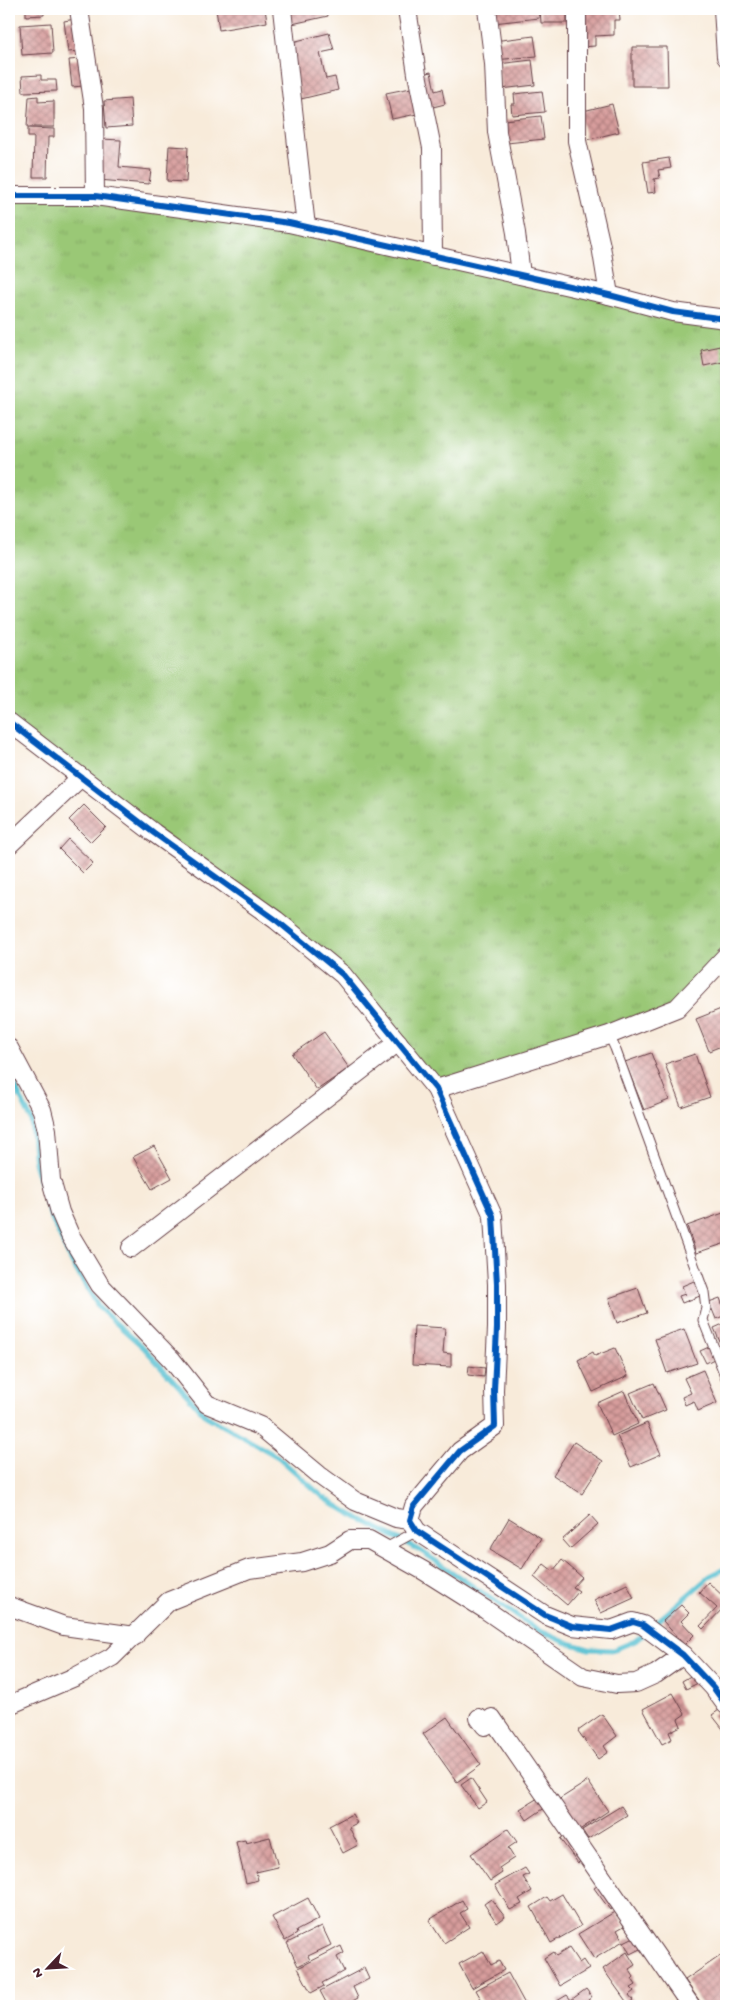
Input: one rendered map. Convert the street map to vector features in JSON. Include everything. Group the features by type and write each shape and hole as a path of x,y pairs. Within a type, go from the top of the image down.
{"street":[{"path":"79,9 94,108 95,196"},
{"path":"282,9 306,227"},
{"path":"407,9 417,74 432,148 433,256"},
{"path":"487,9 494,64 497,132 516,233 521,275"},
{"path":"576,9 577,141 609,295"},
{"path":"723,9 726,57"},
{"path":"9,196 95,196 306,227 609,295 673,312 726,319"},
{"path":"9,722 154,833 276,920 343,975 436,1090 493,1216 496,1251 497,1328 494,1390 496,1426 460,1451 414,1506 413,1526"},
{"path":"9,845 81,777"},
{"path":"436,1090 609,1035 677,1008 726,956"},
{"path":"131,1248 398,1042"},
{"path":"9,1048 42,1110 47,1130 51,1180 60,1212 70,1235 100,1284 172,1360 207,1404 260,1426 318,1475 355,1500 413,1526 545,1615 572,1626 611,1630 633,1622 643,1625 683,1656 713,1687 726,1705"},
{"path":"9,1705 77,1676 112,1657 169,1600 241,1572 302,1562 330,1553 350,1540 369,1540 486,1610 583,1677 617,1684 636,1683 656,1674 683,1656"},
{"path":"9,1606 64,1626 135,1636"},
{"path":"479,1718 485,1726 492,1718 692,2006"}],"lane":[{"path":"609,1035 704,1292 706,1308 703,1320 726,1378"},
{"path":"384,1549 413,1526"}],"green space":[{"path":"9,196 170,207 726,319 726,956 677,1008 436,1089 343,975 9,722"}],"building":[{"path":"26,9 44,9 44,15 26,16"},
{"path":"216,9 265,9 267,22 219,30"},
{"path":"289,9 327,9 328,16 292,24"},
{"path":"491,9 538,9 539,18 493,23"},
{"path":"540,9 567,9 567,23 541,23"},
{"path":"619,9 620,20 614,20 614,35 595,36 595,46 582,47 581,11"},
{"path":"75,19 80,51 68,52 64,21"},
{"path":"51,23 53,53 22,55 20,25"},
{"path":"329,33 334,50 320,53 326,79 335,77 338,90 301,99 288,43"},
{"path":"534,36 537,56 495,60 493,41"},
{"path":"632,47 667,47 668,86 632,86"},
{"path":"9,48 12,69 9,70"},
{"path":"80,59 83,86 72,87 69,60"},
{"path":"532,60 535,85 501,89 498,64"},
{"path":"431,72 435,91 442,89 445,104 429,108 421,74"},
{"path":"41,75 41,80 56,80 57,91 23,92 22,76"},
{"path":"411,88 417,114 392,119 386,93"},
{"path":"542,91 545,112 512,115 511,104 515,104 514,94"},
{"path":"38,96 38,102 54,101 54,127 27,127 29,97"},
{"path":"130,99 132,126 106,128 104,101"},
{"path":"612,104 619,132 586,140 579,112"},
{"path":"541,116 544,139 507,143 504,120"},
{"path":"28,128 54,129 54,137 48,137 47,177 33,177 34,137 28,137"},
{"path":"101,139 121,140 119,167 151,170 149,184 98,180"},
{"path":"169,146 188,147 186,182 167,181"},
{"path":"669,158 671,168 658,170 660,178 654,179 656,192 648,193 643,162"},
{"path":"724,233 726,233 726,262 724,262"},
{"path":"720,346 723,362 704,366 701,350"},
{"path":"84,805 106,827 91,842 69,820"},
{"path":"68,839 93,863 83,873 59,849"},
{"path":"726,1007 726,1044 709,1051 696,1019"},
{"path":"324,1032 349,1068 317,1090 292,1054"},
{"path":"651,1053 669,1100 644,1110 625,1062"},
{"path":"695,1054 710,1097 681,1107 665,1064"},
{"path":"154,1146 172,1178 152,1189 133,1157"},
{"path":"726,1212 726,1243 696,1253 687,1226"},
{"path":"694,1281 700,1296 682,1303 679,1296 685,1294 682,1286"},
{"path":"638,1288 647,1313 617,1323 609,1298"},
{"path":"720,1298 726,1315 716,1319 709,1302"},
{"path":"723,1324 726,1332 726,1356 714,1328"},
{"path":"414,1326 445,1328 443,1353 451,1354 451,1367 412,1365"},
{"path":"684,1329 697,1363 667,1373 655,1339"},
{"path":"709,1347 714,1359 706,1363 700,1351"},
{"path":"615,1348 628,1376 593,1392 578,1360 593,1352 595,1356"},
{"path":"469,1366 485,1368 484,1377 468,1375"},
{"path":"703,1370 717,1403 698,1411 694,1401 685,1405 682,1397 691,1393 684,1378"},
{"path":"654,1383 666,1410 642,1420 630,1393"},
{"path":"624,1391 638,1424 612,1436 597,1403"},
{"path":"647,1423 661,1454 631,1467 617,1436"},
{"path":"574,1442 603,1461 582,1494 553,1475"},
{"path":"590,1515 598,1524 570,1549 562,1540"},
{"path":"509,1518 541,1538 522,1569 490,1550"},
{"path":"562,1560 582,1577 573,1587 579,1591 567,1605 534,1577 544,1564 553,1571"},
{"path":"708,1582 726,1599 726,1605 703,1629 700,1626 717,1608 699,1592"},
{"path":"627,1584 634,1598 601,1613 594,1600"},
{"path":"681,1605 689,1613 681,1621 694,1635 684,1645 663,1621"},
{"path":"694,1674 698,1683 686,1689 682,1681"},
{"path":"673,1693 685,1714 678,1719 681,1726 669,1732 672,1739 662,1744 643,1709"},
{"path":"719,1710 726,1720 726,1733 712,1715"},
{"path":"602,1714 617,1736 604,1746 608,1752 598,1759 578,1731"},
{"path":"447,1717 481,1765 457,1782 423,1734"},
{"path":"471,1778 487,1802 478,1808 461,1785"},
{"path":"588,1781 608,1811 575,1833 555,1802"},
{"path":"543,1795 549,1805 527,1820 520,1809"},
{"path":"621,1806 627,1815 588,1839 582,1830"},
{"path":"352,1814 357,1823 349,1827 358,1845 343,1853 329,1826"},
{"path":"508,1829 517,1842 508,1848 514,1858 499,1868 502,1873 490,1881 471,1854"},
{"path":"569,1832 587,1856 578,1863 560,1839"},
{"path":"270,1837 278,1867 256,1872 258,1880 246,1883 236,1842 245,1840 246,1843"},
{"path":"525,1868 529,1874 523,1877 532,1891 519,1899 522,1904 510,1910 495,1885"},
{"path":"603,1882 619,1904 610,1910 594,1888"},
{"path":"562,1894 581,1926 551,1943 531,1907 547,1897 550,1901"},
{"path":"308,1898 319,1919 296,1931 297,1934 285,1941 272,1917"},
{"path":"491,1899 505,1917 497,1923 484,1904"},
{"path":"462,1900 467,1909 460,1913 469,1927 444,1943 429,1920"},
{"path":"616,1911 624,1926 617,1930 623,1941 594,1959 578,1934"},
{"path":"322,1926 331,1945 308,1956 310,1960 298,1966 287,1943"},
{"path":"640,1934 646,1946 630,1954 624,1942"},
{"path":"341,1946 344,1953 337,1957 344,1971 322,1983 324,1986 311,1993 298,1968"},
{"path":"569,1948 579,1963 583,1960 589,1969 560,1986 544,1958 553,1952 556,1956"},
{"path":"483,1951 491,1965 499,1961 504,1970 472,1988 459,1964"},
{"path":"627,1952 635,1965 629,1969 636,1985 631,1988 634,1991 629,1995 633,2000 628,2004 603,1969"},
{"path":"726,1952 726,2006 703,2006 685,1980"},
{"path":"364,1968 369,1979 353,1987 358,1998 343,2006 328,2006 320,1991"},
{"path":"508,1973 526,2006 485,2006 476,1990"},
{"path":"586,1989 592,1997 588,2000 592,2006 561,2006 557,2001 567,1995 571,2000"}],"waterway":[{"path":"9,1074 31,1119 35,1166 50,1215 72,1263 99,1308 144,1348 206,1416 278,1457 323,1497 421,1551 536,1629 565,1642 589,1649 613,1650 635,1641 645,1633"},
{"path":"652,1626 710,1576 726,1568"}],"cycle path":[{"path":"9,196 95,196 289,223 609,295 673,312 726,319"},
{"path":"9,722 154,833 276,920 343,975 436,1089 493,1216 497,1284 494,1390 495,1426 460,1451 414,1506 410,1520 417,1531 545,1615 572,1626 611,1630 633,1622 643,1625 683,1655 713,1687 726,1705"}]}
